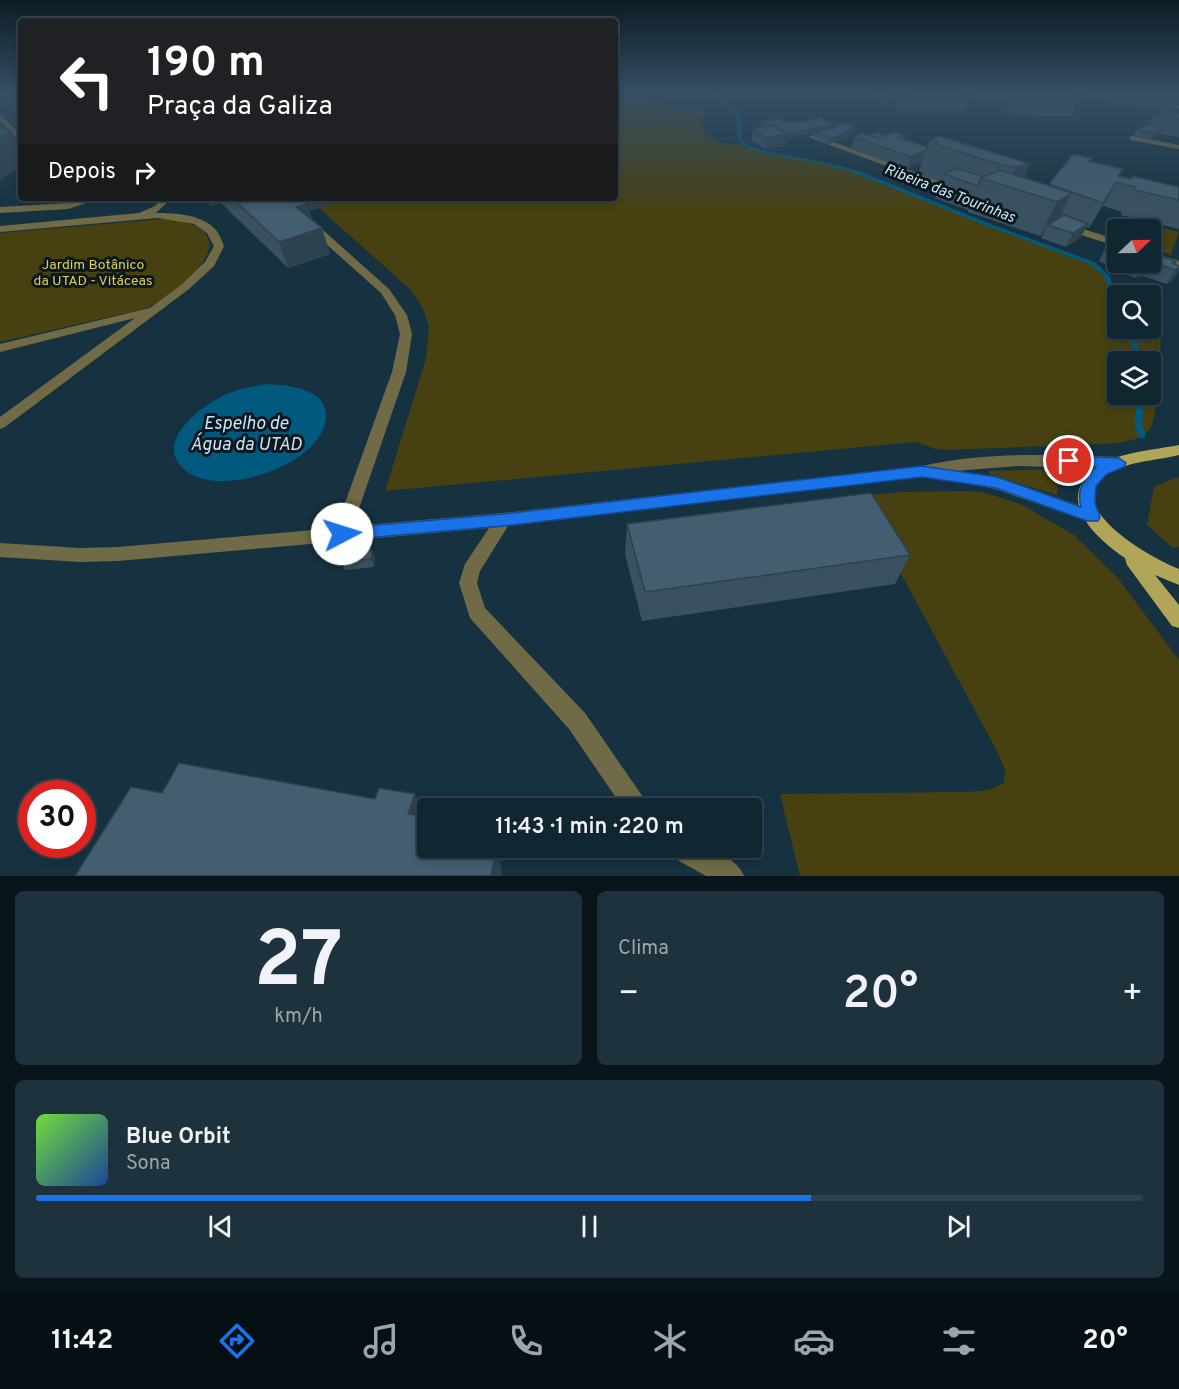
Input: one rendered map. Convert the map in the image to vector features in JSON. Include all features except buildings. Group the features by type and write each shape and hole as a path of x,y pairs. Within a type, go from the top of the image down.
{"main road":[{"path":"1176,447 1102,470 1089,483 1086,490 1087,503 1092,517 1100,527 1126,550 1154,568 1179,578"},
{"path":"1126,550 1179,620"}],"street":[{"path":"827,132 812,137 964,192"},
{"path":"836,147 853,138"},
{"path":"1133,138 1179,147"},
{"path":"0,210 68,207 87,201"},
{"path":"141,216 165,201"},
{"path":"0,424 158,309 204,271 218,251 218,240 213,232 190,219 170,201"},
{"path":"0,229 141,216 167,215 190,219"},
{"path":"300,215 385,291 401,315 406,334 399,372 342,534"},
{"path":"1058,224 1107,240"},
{"path":"1161,259 1179,265"},
{"path":"0,348 158,309"},
{"path":"0,550 118,554 503,520 922,472 960,464 1051,461 1119,463"},
{"path":"922,472 997,483 1092,517"},
{"path":"503,520 476,557 471,569 468,583 477,612 577,721 630,798"},
{"path":"698,858 730,876"}],"green space":[{"path":"618,132 705,132 707,136 721,143 744,145 767,153 819,162 857,172 1098,266 1111,285 1107,285 1107,339 1161,339 1160,351 1107,351 1107,405 1156,405 1153,423 1142,436 1119,443 948,450 936,449 916,442 385,491 426,359 429,327 423,309 412,291 319,208 330,201 618,201"},
{"name":"Jardim Botânico da UTAD - Vitáceas","path":"163,219 190,224 204,232 209,243 206,256 197,270 169,295 139,311 0,342 0,233"},
{"path":"1161,228 1179,232 1171,255 1161,252"},
{"path":"1053,469 1059,472 1057,495 990,475 988,471"},
{"path":"1177,477 1179,479 1179,547 1173,548 1147,525 1154,487"},
{"path":"970,491 986,493 1020,504 1074,535 1117,577 1179,660 1179,876 800,876 780,794 968,792 988,790 1004,783 1005,769 997,751 859,496 903,492"}],"water":[{"name":"Espelho de Água da UTAD","path":"267,384 298,388 317,397 326,413 325,424 317,439 303,453 285,465 264,474 221,481 202,478 186,471 177,461 174,450 176,439 191,418 228,394"}],"waterway":[{"name":"Ribeira das Tourinhas","path":"739,132 740,139 744,145 767,153 819,162 857,172 994,227 1092,263 1106,275 1110,285"},
{"name":"Ribeira das Tourinhas","path":"1133,339 1136,351"},
{"name":"Ribeira das Tourinhas","path":"1140,405 1138,423 1142,436"}],"route":[{"path":"342,534 503,520 922,472 976,478 997,483 1092,517 1087,503 1086,490 1089,483 1102,470 1119,463 1069,461"}]}
